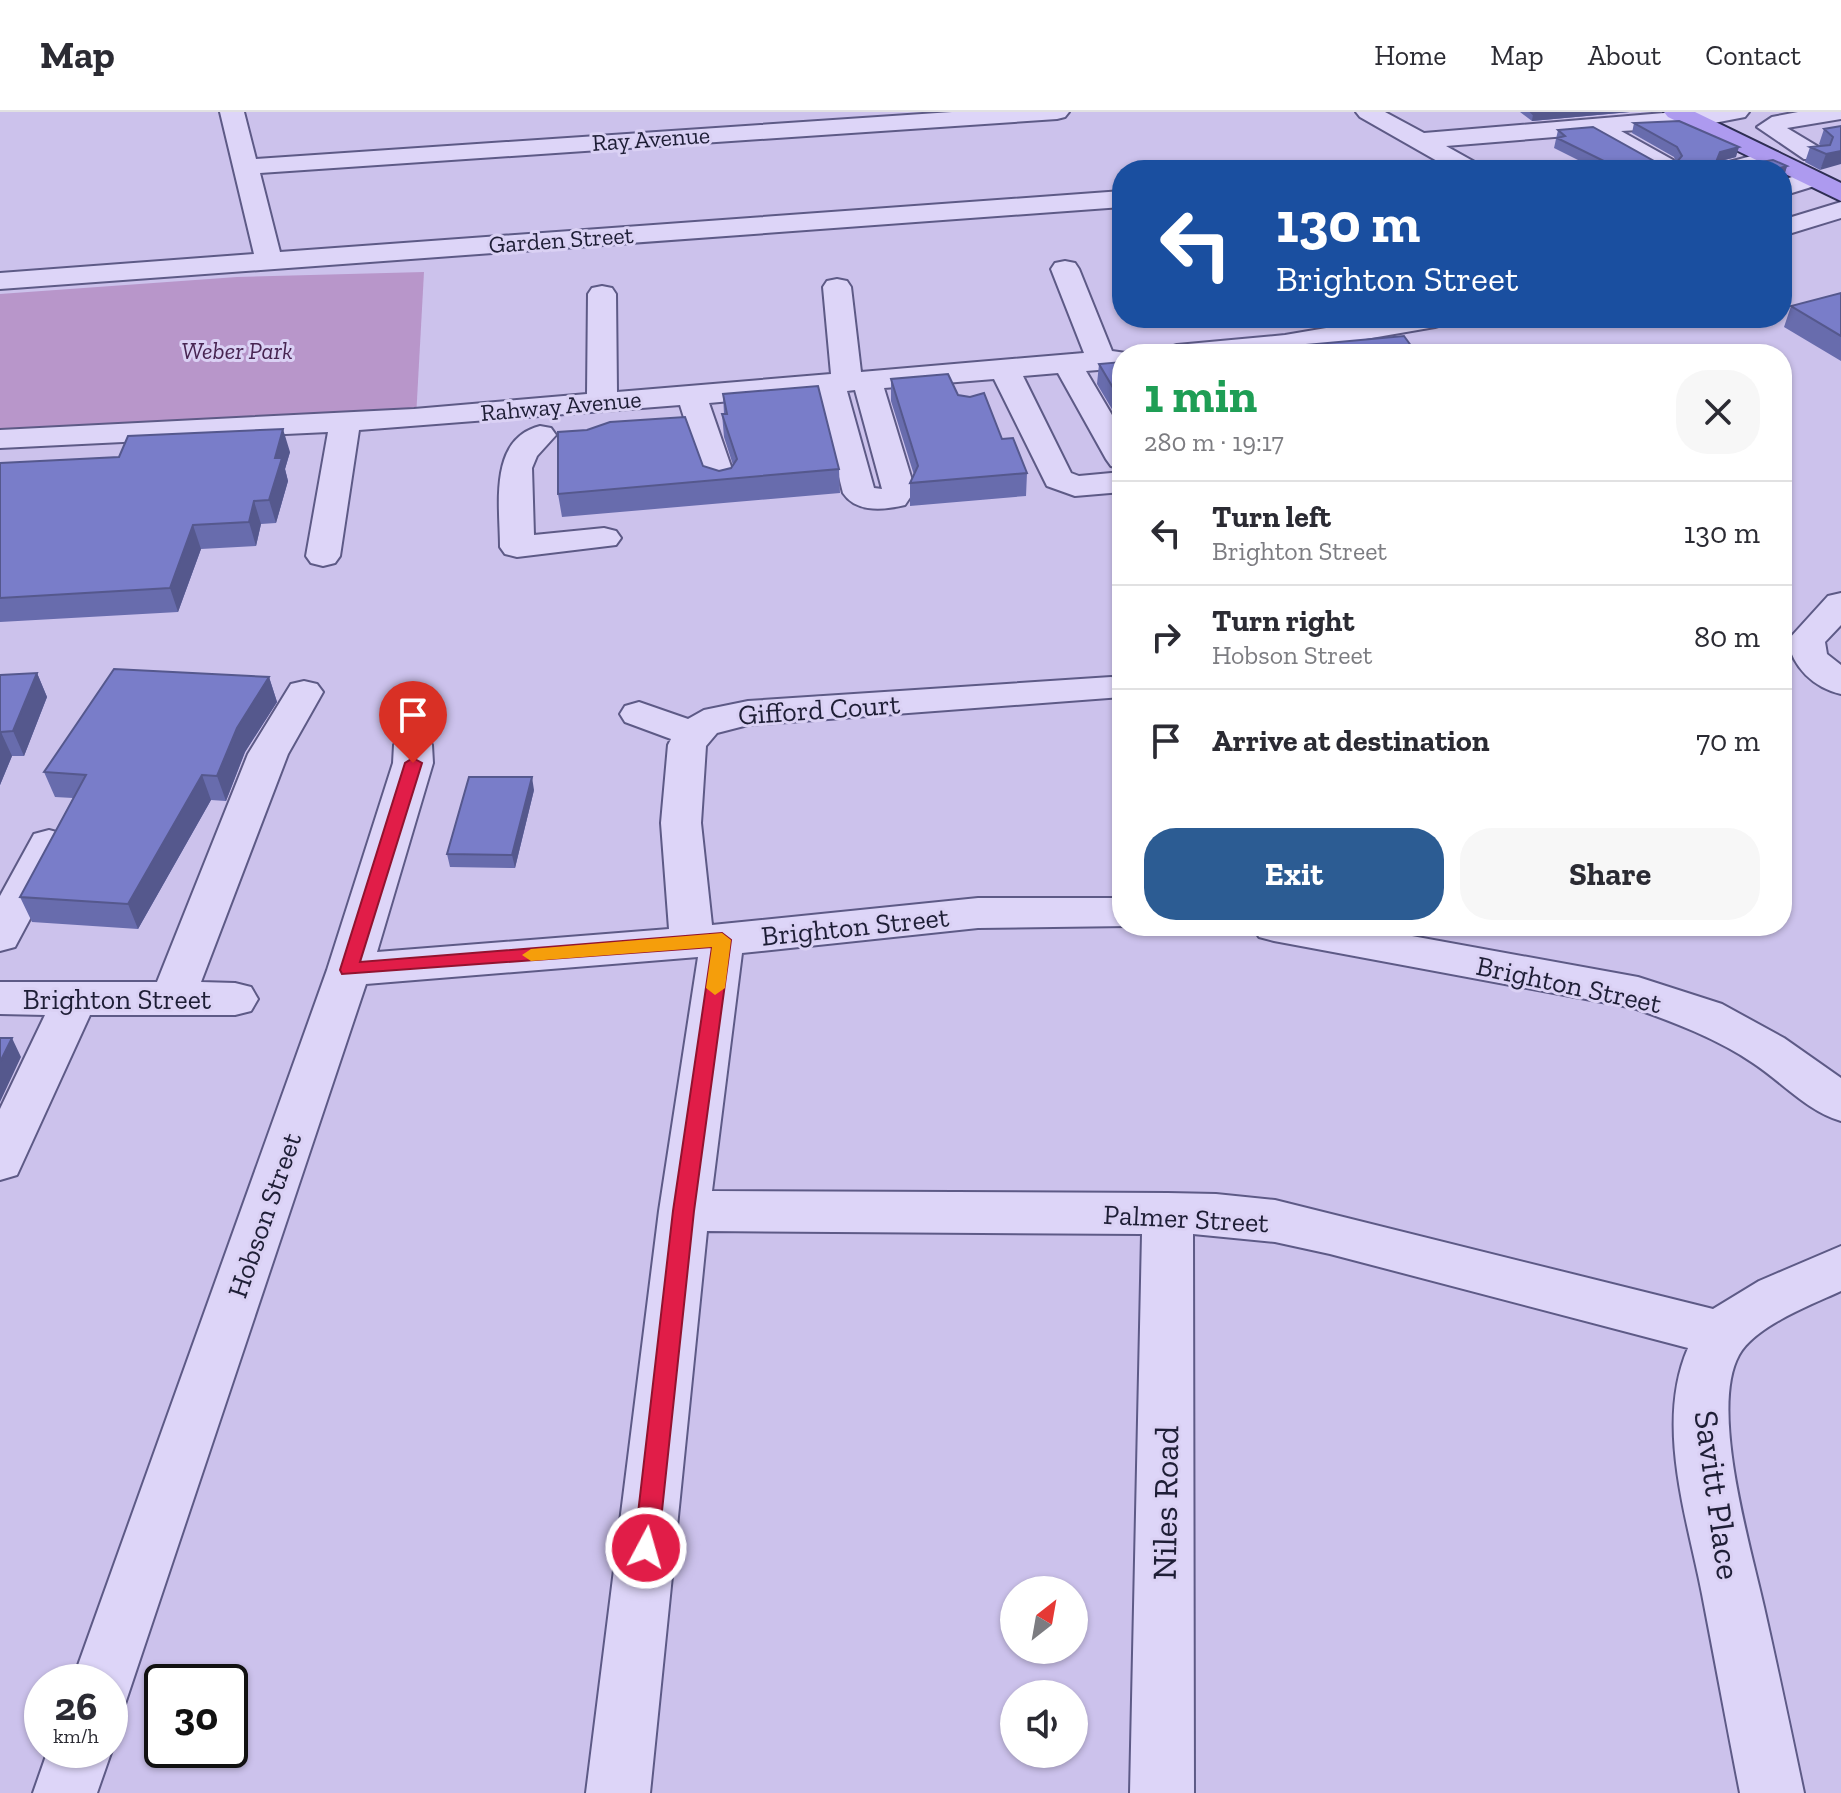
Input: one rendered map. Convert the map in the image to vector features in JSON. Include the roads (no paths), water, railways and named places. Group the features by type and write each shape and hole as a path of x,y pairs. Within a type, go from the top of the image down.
{"main road":[{"path":"1686,116 1770,158 1807,159 1841,193"}],"street":[{"path":"232,112 269,262"},
{"name":"Ray Avenue","path":"245,167 1057,112"},
{"path":"1368,112 1454,160"},
{"path":"1421,141 1737,112"},
{"path":"1807,159 1769,127 1780,122 1841,112"},
{"path":"1595,126 1655,160"},
{"path":"1792,176 1807,159 1841,136"},
{"path":"1763,160 1770,158"},
{"name":"Garden Street","path":"0,281 1112,200"},
{"path":"1792,224 1841,210"},
{"path":"1065,269 1112,360"},
{"path":"837,287 848,382"},
{"path":"602,294 606,412"},
{"path":"1253,344 1326,328"},
{"name":"Rahway Avenue","path":"0,439 345,421 549,432 606,412 691,395 848,382 960,385 1004,369 1112,360"},
{"path":"1067,363 1052,396 1058,479 1075,486 1112,483"},
{"path":"1004,369 1052,396 1112,450"},
{"path":"691,395 720,481"},
{"path":"323,556 345,421"},
{"path":"549,432 522,453 516,468 517,547 604,538"},
{"path":"1841,604 1806,640 1809,658 1841,683"},
{"name":"Gifford Court","path":"693,734 703,725 732,715 1111,688"},
{"path":"172,1000 268,754 304,692"},
{"path":"618,1793 684,1211 707,941 681,823 687,745 693,734 639,714"},
{"name":"Hobson Street","path":"109,1664 349,970 413,763 413,745"},
{"path":"0,936 63,818"},
{"name":"Brighton Street","path":"349,970 707,941 978,913 1112,913"},
{"name":"Brighton Street","path":"1328,936 1638,993 1706,1016 1756,1043 1817,1083 1841,1103"},
{"name":"Brighton Street","path":"0,998 74,1001 235,999"},
{"path":"0,1161 74,1001"},
{"name":"Palmer Street","path":"684,1211 1168,1213 1275,1221 1723,1334"},
{"name":"Niles Road","path":"1162,1793 1168,1213"},
{"name":"Savitt Place","path":"1772,1793 1705,1463 1701,1412 1706,1369 1723,1334 1761,1306 1841,1267"},
{"path":"65,1793 74,1768"}],"park label":[{"name":"Weber Park","path":"237,351"}]}
